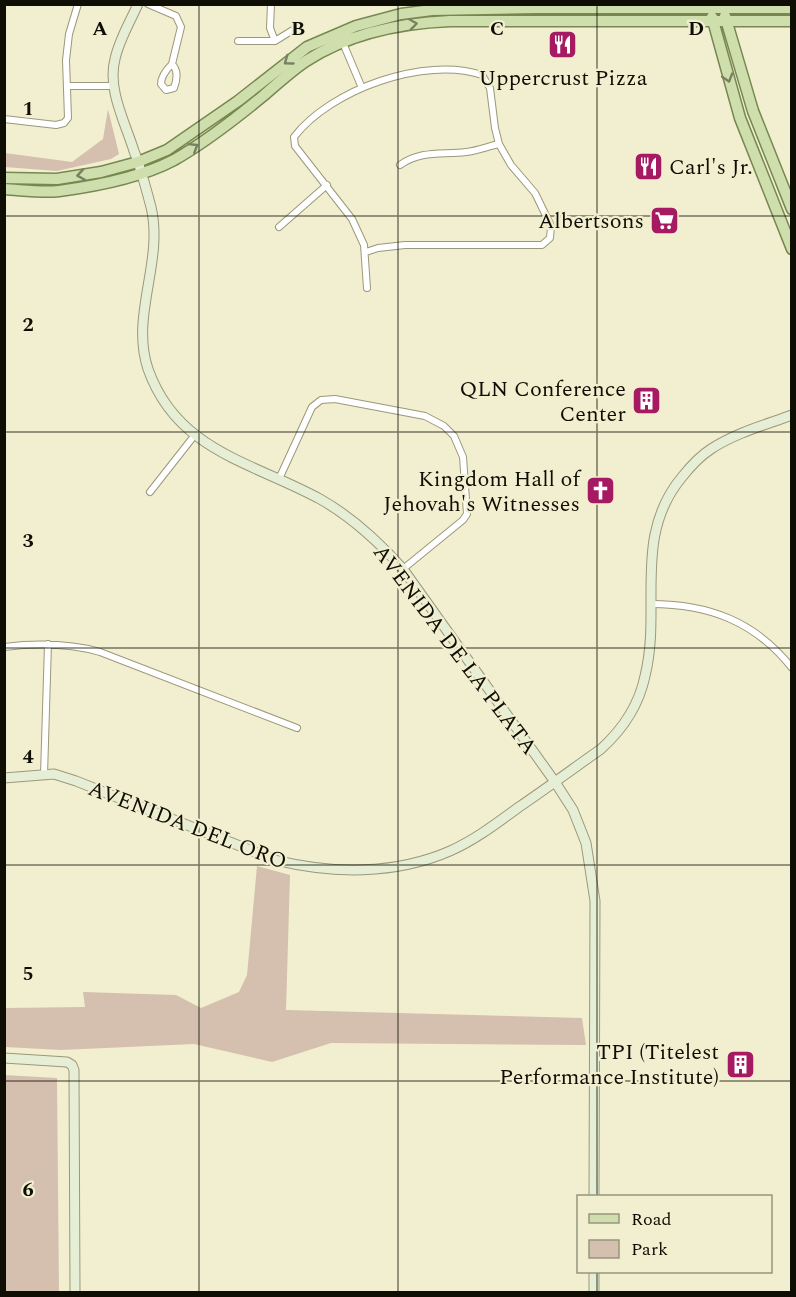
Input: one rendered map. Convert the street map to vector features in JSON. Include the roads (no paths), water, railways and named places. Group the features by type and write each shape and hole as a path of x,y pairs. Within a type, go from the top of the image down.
{"main road":[{"path":"710,6 724,67 750,144 792,249"},
{"path":"723,6 753,111 792,209"},
{"path":"4,189 57,191 103,183 140,167 196,132 307,47 338,32 401,14 432,10 532,8 723,6 792,8"},
{"path":"456,21 476,17 523,15 529,13 532,8"},
{"path":"541,22 544,16 575,15 590,8"},
{"path":"343,43 344,38 352,32 379,20"},
{"path":"4,178 57,179 172,160 202,142 306,61 343,43 401,26 456,21 792,21"},
{"path":"306,61 307,57 332,42 338,32"},
{"path":"750,144 763,157 782,206 792,209"},
{"path":"777,213 783,216 792,230"}],"street":[{"path":"4,119 56,125 64,123 68,118 66,60 69,34 78,4"},
{"name":"AVENIDA DE LA PLATA","path":"138,4 115,59 113,86 140,167 154,223 155,248 144,301 143,342 148,368 159,394 175,417 195,436 240,462 320,499 348,517 378,541 403,569 573,810 586,843 595,901 594,1195"},
{"path":"148,4 176,16 181,27 172,64"},
{"path":"272,4 270,28 274,41"},
{"path":"238,41 274,41 301,26"},
{"path":"343,43 362,88"},
{"path":"366,252 378,248 405,245 542,245 550,238 551,226 535,193 529,183 511,165 499,144 490,88 482,75 470,71 413,72 362,88 313,118 294,136 296,146 352,219 366,252 367,288"},
{"path":"67,86 113,86"},
{"path":"400,165 411,158 432,153 466,152 499,144"},
{"path":"279,227 327,185"},
{"path":"279,479 312,407 321,400 334,399 425,416 444,426 454,436 463,457 467,514 461,522 403,569"},
{"name":"AVENIDA DEL ORO","path":"4,778 54,774 275,860 305,867 373,870 410,864 448,852 486,831 601,749 627,721 645,677 649,655 653,537 662,510 673,488 689,468 711,449 732,438 792,415"},
{"path":"150,492 195,436"},
{"path":"651,604 704,609 731,618 753,631 781,654 792,668"},
{"path":"44,775 48,644"},
{"path":"4,647 48,644 74,646 105,653 297,728"},
{"path":"4,1058 61,1061 72,1065 74,1070 75,1293"},
{"path":"594,1273 594,1293"}],"place":[{"name":"Uppercrust Pizza","path":"563,45"},
{"name":"Carl's Jr.","path":"648,166"},
{"name":"Albertsons","path":"665,220"},
{"name":"QLN Conference Center","path":"647,401"},
{"name":"Kingdom Hall of Jehovah's Witnesses","path":"601,491"},
{"name":"TPI (Titelest Performance Institute)","path":"740,1064"}]}
